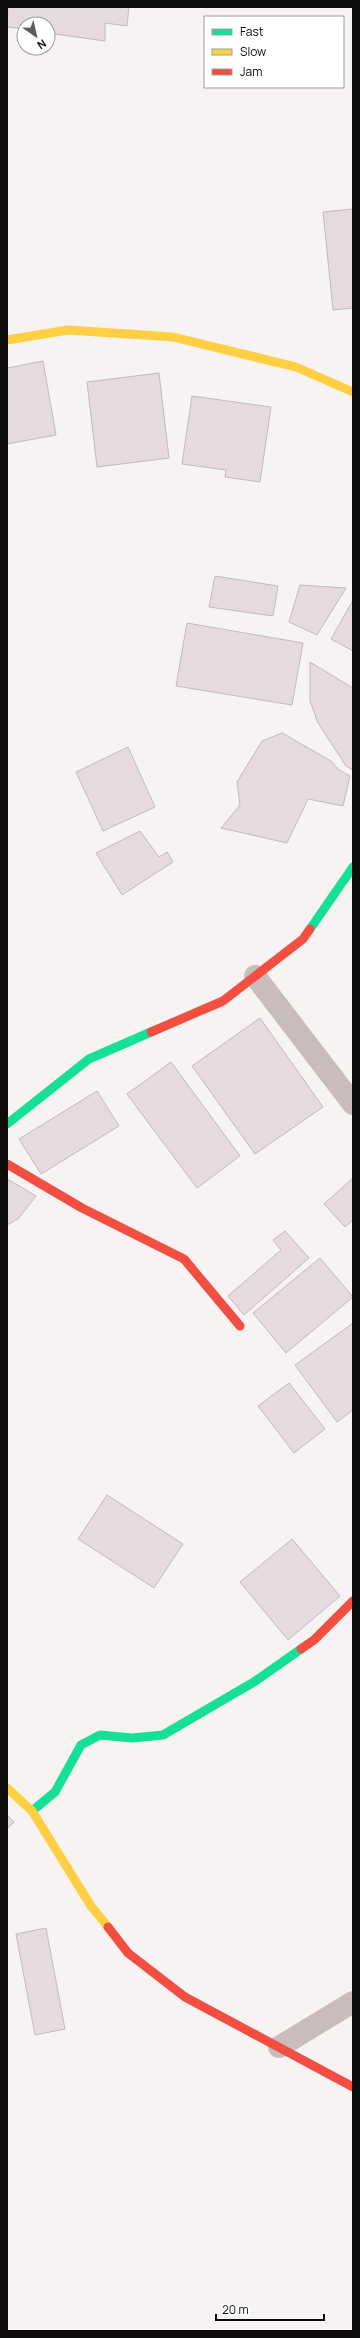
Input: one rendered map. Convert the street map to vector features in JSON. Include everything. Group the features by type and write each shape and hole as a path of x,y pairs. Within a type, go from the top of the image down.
{"street":[{"path":"7,340 68,330 173,337 296,367 353,392"},
{"path":"7,1124 89,1059 223,1001 303,939 353,867"},
{"path":"255,976 353,1104"},
{"path":"7,1164 82,1208 184,1259 240,1326"},
{"path":"32,1811 55,1792 81,1745 100,1735 132,1738 163,1735 254,1682 314,1640 353,1601"},
{"path":"7,1788 32,1811 91,1906 128,1953 185,1997 353,2087"},
{"path":"279,2048 353,2002"}],"building":[{"path":"8,7 129,7 127,26 105,23 105,41 56,34 56,16 16,16 16,28 7,27"},
{"path":"353,209 353,308 333,310 323,212"},
{"path":"43,361 56,435 7,444 7,368"},
{"path":"159,373 169,458 97,467 87,382"},
{"path":"192,396 271,407 260,482 225,477 226,470 182,464"},
{"path":"215,576 278,586 273,616 209,607"},
{"path":"300,585 346,588 317,635 289,622"},
{"path":"353,600 353,651 331,639"},
{"path":"187,623 303,643 292,705 176,686"},
{"path":"310,662 353,688 353,770 346,766 318,723 310,701"},
{"path":"282,733 331,761 339,770 350,776 343,806 308,799 287,843 221,828 240,805 237,782 262,741"},
{"path":"128,747 155,807 103,831 76,772"},
{"path":"140,831 159,857 167,852 173,862 122,895 96,853"},
{"path":"260,1018 323,1107 255,1154 192,1066"},
{"path":"171,1062 240,1156 197,1188 127,1094"},
{"path":"97,1091 119,1126 41,1174 19,1139"},
{"path":"353,1178 353,1220 345,1227 324,1204"},
{"path":"9,1180 36,1196 18,1219 7,1225 7,1182"},
{"path":"285,1231 309,1258 244,1315 228,1296 281,1250 273,1240"},
{"path":"320,1258 353,1297 286,1353 253,1313"},
{"path":"353,1323 353,1410 337,1422 295,1365"},
{"path":"289,1383 325,1429 294,1453 258,1406"},
{"path":"107,1495 183,1544 154,1588 78,1539"},
{"path":"292,1539 340,1596 288,1640 240,1582"},
{"path":"7,1815 14,1822 7,1829"},
{"path":"46,1928 65,2029 35,2035 16,1934"}],"traffic: fast":[{"path":"310,929 353,867"},
{"path":"7,1124 89,1059 151,1032"},
{"path":"32,1811 55,1792 81,1745 100,1735 132,1738 163,1735 254,1682 301,1649"}],"traffic: slow":[{"path":"7,340 68,330 173,337 296,367 353,392"},
{"path":"7,1788 32,1811 91,1906 108,1927"}],"traffic: jam":[{"path":"151,1032 223,1001 303,939 310,929"},
{"path":"7,1164 82,1208 184,1259 240,1326"},
{"path":"301,1649 314,1640 353,1601"},
{"path":"108,1927 128,1953 185,1997 353,2087"}]}
